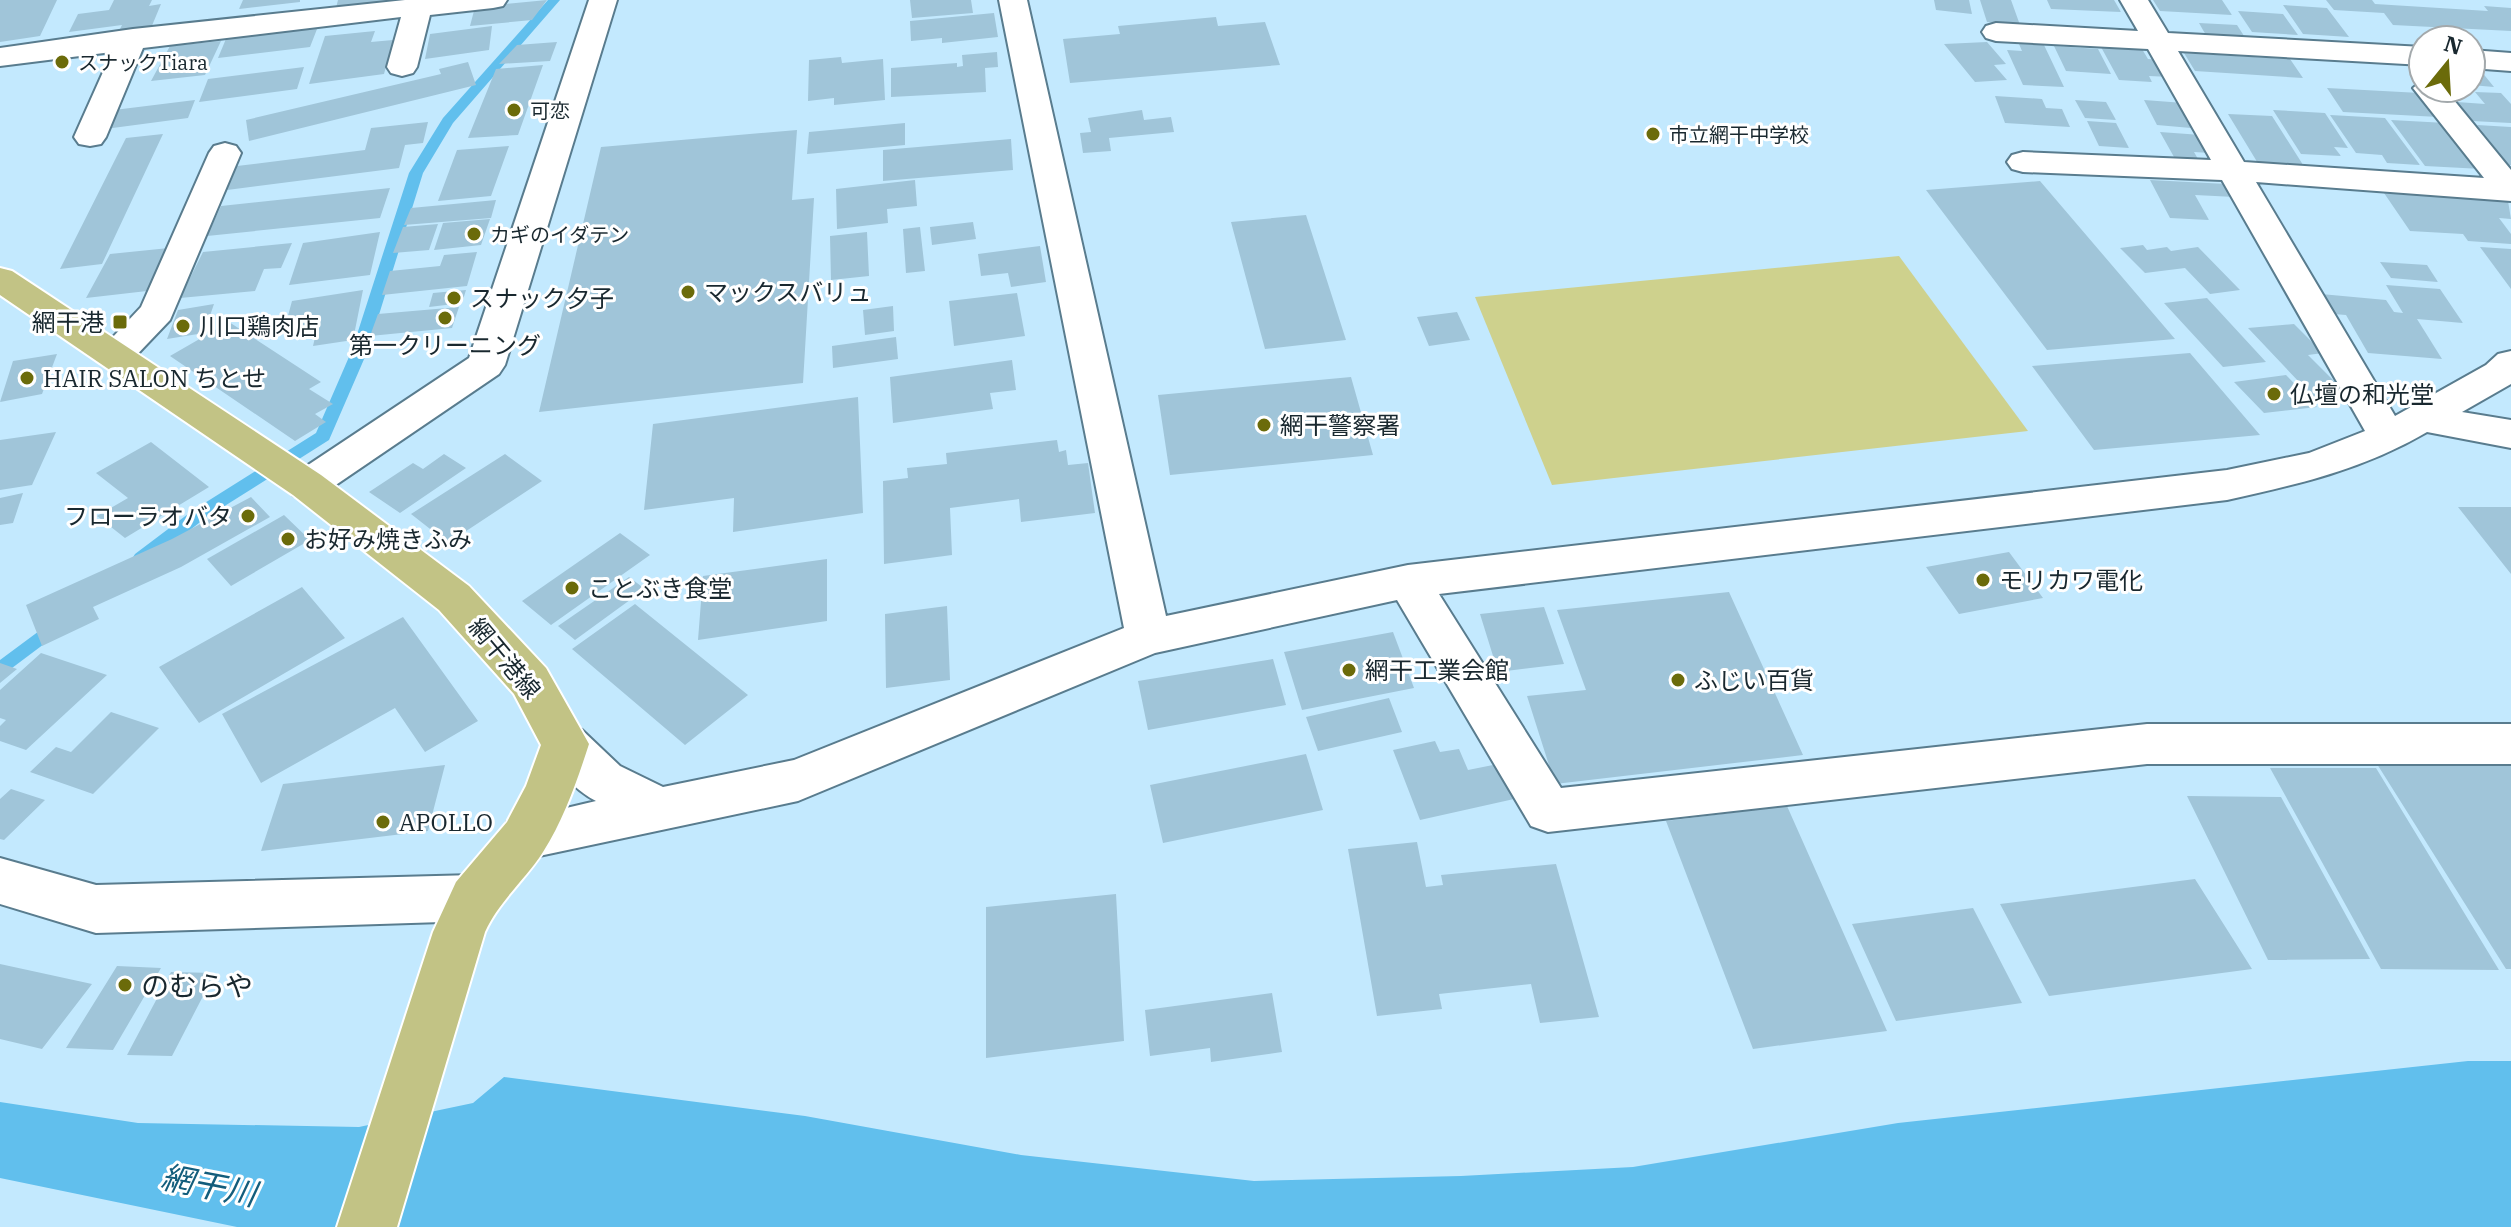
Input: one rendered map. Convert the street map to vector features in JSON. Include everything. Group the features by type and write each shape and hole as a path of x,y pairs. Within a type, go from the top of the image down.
{"main road":[{"name":"網干港線","path":"0,279 307,485 454,598 530,681 565,744"},
{"path":"367,1227 459,932 474,898 525,837 549,791 565,744"}],"street":[{"path":"0,57 133,38 168,23 320,8 493,0"},
{"path":"307,485 486,365 603,0"},
{"path":"1013,0 1148,637"},
{"path":"2134,0 2236,171 2405,428"},
{"path":"402,67 419,4"},
{"path":"1996,32 2407,55"},
{"path":"90,137 133,38"},
{"path":"2487,60 2511,62"},
{"path":"2441,104 2511,191"},
{"path":"115,355 157,312 225,153"},
{"path":"2023,162 2236,171 2511,191"},
{"path":"525,837 798,780 1148,637 1408,581 2227,485 2317,466 2405,428 2507,374"},
{"path":"2405,428 2511,434"},
{"path":"1408,581 1548,811 2147,744 2511,744"},
{"path":"565,744 603,781 659,808"},
{"path":"0,881 96,909 474,898"}],"green space":[{"path":"1899,256 2028,431 1552,485 1475,297"}],"water":[{"name":"網干川","path":"2468,1061 2511,1061 2511,1227 237,1227 0,1178 0,1102 138,1123 359,1127 473,1103 504,1077 805,1116 1021,1155 1254,1181 1461,1176 1633,1167 1898,1123"}],"building":[{"path":"0,0 57,0 40,36 0,42"},
{"path":"114,0 152,0 149,6 161,4 151,28 119,31 122,25 69,32 78,14 109,10"},
{"path":"243,0 300,0 300,2 239,9"},
{"path":"338,0 388,0 388,2 336,8"},
{"path":"547,0 532,20 470,26 475,7"},
{"path":"910,0 971,0 973,13 912,18"},
{"path":"1934,0 1969,0 1972,14 1936,10"},
{"path":"1980,0 2011,0 2020,25 1987,22"},
{"path":"2047,0 2114,0 2121,12 2051,9"},
{"path":"2153,0 2222,0 2232,15 2160,11"},
{"path":"2326,0 2372,0 2375,4 2488,11 2484,6 2511,8 2511,31 2487,30 2487,24 2393,25 2384,13 2334,10"},
{"path":"2283,5 2327,8 2349,37 2303,34"},
{"path":"2238,11 2283,14 2298,35 2252,32"},
{"path":"994,13 998,37 942,43 942,38 911,41 910,21"},
{"path":"1216,17 1218,26 1265,22 1280,65 1070,83 1063,39 1120,34 1118,26"},
{"path":"2199,23 2237,25 2246,39 2207,37"},
{"path":"319,24 310,47 218,58 228,34"},
{"path":"492,26 489,50 425,59 430,34"},
{"path":"375,31 371,42 393,40 384,74 309,84 325,36"},
{"path":"221,41 205,75 151,81 170,46"},
{"path":"557,42 550,61 499,64 517,45"},
{"path":"1987,42 2006,64 1994,65 2007,80 1975,82 1944,44"},
{"path":"2019,44 2044,45 2064,87 2023,85 2007,50 2022,51"},
{"path":"2054,46 2098,49 2111,74 2066,71"},
{"path":"2101,47 2142,49 2148,59 2161,60 2171,77 2149,76 2152,82 2119,80"},
{"path":"997,52 998,67 985,68 986,92 891,97 891,68 957,63 957,67 963,66 962,55"},
{"path":"2184,53 2290,59 2303,78 2195,71"},
{"path":"841,57 842,63 883,59 885,100 834,105 834,98 808,101 809,60"},
{"path":"468,62 476,85 249,141 246,120 441,74 439,69"},
{"path":"543,65 518,135 468,138 496,69"},
{"path":"304,67 297,89 199,102 208,79"},
{"path":"2327,88 2407,92 2407,104 2429,104 2439,117 2343,112"},
{"path":"2487,92 2501,93 2511,104 2511,123 2472,121 2459,104 2487,104"},
{"path":"1995,96 2042,99 2046,108 2062,109 2070,127 2005,123"},
{"path":"195,100 188,118 105,129 114,110"},
{"path":"2075,100 2106,102 2116,120 2085,118"},
{"path":"2144,100 2184,103 2191,116 2184,116 2191,128 2157,125"},
{"path":"1142,110 1144,120 1171,117 1174,132 1109,138 1111,151 1083,153 1080,133 1091,132 1088,118"},
{"path":"2273,110 2325,113 2348,148 2334,147 2341,156 2301,154"},
{"path":"2228,114 2272,116 2305,168 2259,165"},
{"path":"2330,115 2385,118 2420,165 2387,163 2382,155 2356,153"},
{"path":"2391,120 2446,123 2482,169 2425,166"},
{"path":"2087,121 2116,123 2129,148 2099,146"},
{"path":"428,122 423,143 405,145 399,168 227,190 237,166 365,150 371,128"},
{"path":"905,123 905,145 807,154 809,132"},
{"path":"2477,125 2511,127 2511,165 2509,165"},
{"name":"マックスバリュ","path":"797,130 792,200 814,198 803,383 539,412 601,147"},
{"path":"2160,132 2201,135 2211,153 2194,152 2198,159 2174,157"},
{"path":"163,134 102,264 60,269 126,138"},
{"path":"1011,139 1013,170 883,181 883,150"},
{"path":"509,146 491,196 438,201 457,150"},
{"path":"915,180 917,206 887,209 888,223 837,229 836,189"},
{"path":"2150,180 2227,184 2235,197 2195,195 2209,220 2170,218"},
{"path":"2040,181 2175,339 2047,350 1926,190"},
{"path":"390,188 380,218 207,236 221,206"},
{"path":"2384,193 2508,201 2511,219 2499,218 2511,234 2511,244 2468,241 2463,234 2410,231"},
{"path":"496,200 491,218 404,225 411,208"},
{"path":"1306,215 1346,340 1265,349 1231,222"},
{"path":"490,219 481,245 434,250 443,223"},
{"path":"973,222 976,239 932,245 930,227"},
{"path":"438,224 429,250 393,253 403,227"},
{"path":"920,227 925,271 906,273 903,229"},
{"path":"380,232 370,275 289,285 303,243"},
{"path":"867,232 869,276 831,280 830,236"},
{"path":"292,243 281,268 264,269 255,291 180,298 203,252"},
{"path":"2143,245 2147,250 2167,247 2171,251 2198,247 2240,290 2210,294 2185,268 2145,273 2120,248"},
{"path":"1040,246 1046,282 1011,287 1008,273 981,276 978,254"},
{"path":"2480,247 2511,249 2511,289"},
{"path":"169,248 147,291 86,298 110,254"},
{"path":"477,252 467,286 382,295 390,271 440,266 444,255"},
{"path":"2380,262 2427,265 2438,282 2391,278"},
{"path":"2386,285 2440,289 2463,323 2417,319 2442,359 2368,353 2346,315 2333,314 2321,294 2386,300 2394,312 2403,313"},
{"path":"363,290 353,340 313,346 317,329 283,334 292,301"},
{"path":"466,290 462,303 429,307 433,293"},
{"path":"1017,293 1025,336 954,346 949,301"},
{"path":"2207,298 2266,362 2223,367 2164,303"},
{"path":"214,304 204,333 167,339 178,310"},
{"path":"893,306 894,331 865,335 863,310"},
{"path":"459,307 452,328 370,336 378,314"},
{"path":"1457,312 1470,340 1429,346 1417,317"},
{"path":"229,322 321,382 309,389 333,404 315,414 326,422 295,441 170,356"},
{"path":"2294,324 2323,353 2308,355 2352,399 2319,403 2248,328"},
{"path":"896,337 898,359 833,368 832,346"},
{"path":"2190,353 2260,435 2094,450 2032,366"},
{"path":"57,354 42,394 0,402 13,361"},
{"path":"1012,360 1016,390 990,393 993,409 893,423 890,377"},
{"path":"2286,375 2317,407 2264,413 2234,382"},
{"name":"網干警察署","path":"1351,377 1373,455 1170,475 1158,395"},
{"path":"858,397 863,513 733,532 734,498 644,510 653,424"},
{"path":"56,432 32,485 0,490 0,440"},
{"path":"1057,440 1059,452 1066,450 1068,465 1088,463 1095,513 1021,522 1019,499 950,508 952,555 884,564 883,481 908,478 907,468 947,464 946,453"},
{"path":"151,442 209,487 125,538 97,516 128,498 96,473"},
{"path":"444,454 466,468 400,513 369,492 413,463 423,469"},
{"path":"505,454 542,481 448,543 411,514"},
{"path":"23,493 13,523 0,525 0,498"},
{"path":"251,497 270,517 181,567 93,607 99,619 42,646 26,605 172,539"},
{"path":"2458,507 2511,507 2511,574"},
{"path":"284,515 310,540 231,586 207,559"},
{"path":"620,533 650,555 551,625 522,601"},
{"path":"2009,552 2043,598 1959,614 1926,567"},
{"path":"827,559 827,621 698,640 703,576"},
{"path":"629,577 645,589 575,640 558,626"},
{"path":"302,587 345,638 199,723 159,667"},
{"path":"1729,592 1803,755 1555,784 1527,696 1586,690 1557,610"},
{"path":"635,604 748,695 685,745 572,649"},
{"path":"947,606 950,680 886,688 885,614"},
{"path":"1544,607 1564,664 1498,672 1480,614"},
{"path":"403,617 478,721 425,752 395,708 261,783 222,714"},
{"name":"網干工業会館","path":"1393,632 1414,688 1302,710 1284,652"},
{"path":"41,653 107,675 26,750 0,741 0,726 6,720 0,718 0,690"},
{"path":"1273,659 1286,705 1148,730 1138,681"},
{"path":"0,663 17,669 0,683"},
{"path":"1389,698 1402,732 1318,751 1306,717"},
{"path":"111,712 159,728 93,794 30,772 56,747 71,752"},
{"path":"1435,741 1440,752 1459,749 1468,770 1498,764 1514,799 1420,820 1393,750"},
{"path":"1306,754 1323,810 1163,843 1150,785"},
{"path":"2377,764 2511,764 2511,969 2506,969"},
{"path":"445,765 428,831 261,851 283,784"},
{"path":"2270,768 2376,768 2499,970 2381,969"},
{"path":"11,789 45,800 4,840 0,839 0,799"},
{"path":"2187,796 2281,797 2370,959 2268,960"},
{"path":"1787,806 1887,1031 1753,1049 1666,821"},
{"path":"1417,842 1426,887 1443,885 1441,875 1556,864 1599,1017 1540,1023 1531,984 1439,994 1442,1009 1377,1016 1348,849"},
{"path":"2195,879 2252,969 2049,996 2000,904"},
{"path":"1116,894 1124,1041 986,1058 986,907"},
{"path":"1973,908 2022,1003 1896,1021 1852,924"},
{"path":"0,964 92,984 42,1049 0,1039"},
{"path":"117,966 161,968 113,1050 66,1048"},
{"path":"171,972 215,973 172,1056 127,1055"},
{"path":"1272,993 1282,1052 1211,1062 1210,1048 1150,1056 1145,1010"}],"waterway":[{"path":"141,559 198,515 323,436 360,350 416,173 448,121 554,0"},
{"path":"0,670 58,624"}],"place":[{"name":"スナックTiara","path":"62,62"},
{"name":"可恋","path":"514,110"},
{"name":"市立網干中学校","path":"1653,134"},
{"name":"カギのイダテン","path":"474,234"},
{"name":"マックスバリュ","path":"688,292"},
{"name":"スナック夕子","path":"454,298"},
{"name":"第一クリーニング","path":"445,318"},
{"name":"網干港","path":"120,322"},
{"name":"川口鶏肉店","path":"183,326"},
{"name":"HAIR SALON ちとせ","path":"27,378"},
{"name":"仏壇の和光堂","path":"2274,394"},
{"name":"網干警察署","path":"1264,425"},
{"name":"フローラオバタ","path":"248,516"},
{"name":"お好み焼きふみ","path":"288,539"},
{"name":"モリカワ電化","path":"1983,580"},
{"name":"ことぶき食堂","path":"572,588"},
{"name":"網干工業会館","path":"1349,670"},
{"name":"ふじい百貨","path":"1678,680"},
{"name":"APOLLO","path":"383,822"},
{"name":"のむらや","path":"125,985"}]}
